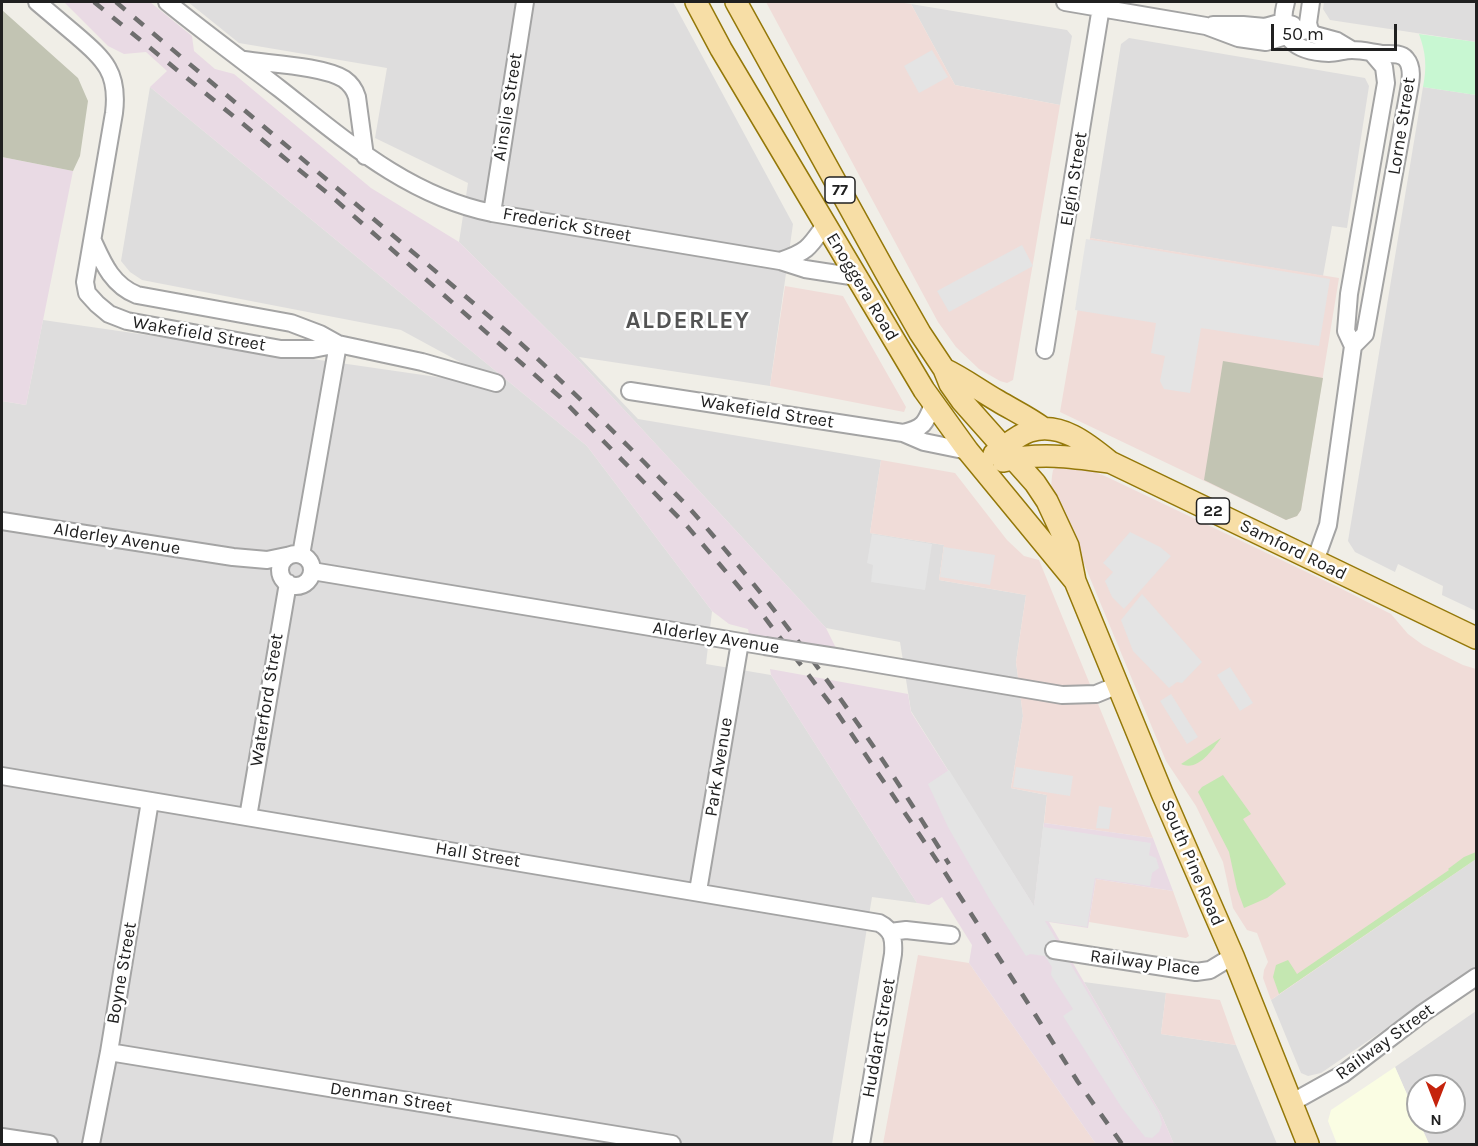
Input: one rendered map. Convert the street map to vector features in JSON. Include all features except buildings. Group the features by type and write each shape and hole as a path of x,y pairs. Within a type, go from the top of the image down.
{"main road":[{"name":"Enoggera Road","path":"696,2 721,49 825,225 934,402 978,462"},
{"name":"Enoggera Road","path":"739,4 914,324 944,369 950,384 962,401 1011,448"},
{"path":"944,369 965,379 1043,428"},
{"path":"1011,448 1022,413"},
{"name":"Samford Road","path":"978,462 996,464 1030,430 1057,429 1088,443 1110,462 1476,638"},
{"name":"Samford Road","path":"1011,448 1110,462"},
{"name":"South Pine Road","path":"1011,448 1051,508 1068,546 1075,581 1233,956 1308,1144"},
{"name":"South Pine Road","path":"978,462 1075,581"}],"street":[{"name":"Wakefield Street","path":"37,2 101,56 115,87 115,106 85,282 86,289 97,304 115,317 136,323 281,349 305,350 338,344"},
{"name":"Frederick Street","path":"167,2 365,156 432,193 458,204 492,213 780,261 805,269 857,277"},
{"name":"Ainslie Street","path":"492,213 525,2"},
{"path":"1073,2 1206,26 1247,40 1269,42 1285,29"},
{"path":"1286,2 1285,29 1297,46 1314,39"},
{"path":"1311,2 1314,39"},
{"name":"Elgin Street","path":"1045,350 1101,7"},
{"path":"1285,29 1314,39 1337,41 1352,50 1372,53"},
{"name":"Lorne Street","path":"1353,346 1365,334 1411,73 1407,60 1403,56 1372,53"},
{"name":"Lorne Street","path":"1315,561 1328,525 1353,346 1346,331 1349,294 1386,79 1384,67 1372,53"},
{"name":"Frederick Street","path":"240,59 328,73 347,81 357,98 365,156"},
{"path":"780,261 800,255 810,247 825,225"},
{"name":"Wakefield Street","path":"93,241 113,277 123,289 132,293 291,323 338,344 422,362 496,383"},
{"path":"296,555 310,561 312,571 305,583 297,586 286,582 281,575 281,564 296,555 338,344"},
{"name":"Wakefield Street","path":"630,391 903,433 978,462"},
{"path":"903,433 915,430 924,424 934,402"},
{"name":"Alderley Avenue","path":"2,520 233,557 267,560 296,555"},
{"name":"Alderley Avenue","path":"233,557 286,582"},
{"name":"Alderley Avenue","path":"312,571 1071,696 1095,694 1118,685"},
{"name":"Waterford Street","path":"248,817 286,582"},
{"name":"Park Avenue","path":"698,891 740,642"},
{"name":"Hall Street","path":"2,776 871,920 882,924 890,932 906,930 951,935"},
{"name":"Boyne Street","path":"91,1144 109,1052 150,801"},
{"name":"Huddart Street","path":"861,1144 893,954 894,940 890,932"},
{"name":"Railway Place","path":"1054,950 1196,972 1210,970 1233,956"},
{"name":"Railway Street","path":"1291,1103 1343,1074 1423,1013 1476,977"},
{"name":"Denman Street","path":"109,1052 672,1144"},
{"path":"2,1137 48,1144"}],"shaded area":[{"path":"64,2 150,2 192,36 194,51 215,69 234,74 371,188 459,242 579,361 826,628 837,650 749,634 748,629 729,624 712,611 587,446 150,87 167,71 146,52 124,54 108,46"},
{"path":"188,2 673,2 793,224 770,386 579,357 638,419 881,460 870,533 944,545 939,580 1026,595 1016,662 1023,716 1011,788 1047,795 1034,907 911,711 900,642 826,628 579,361 459,242 468,183 375,138 387,68 239,43"},
{"path":"766,2 898,2 911,4 955,85 1060,105 1013,380 1007,383 1000,381 979,369 956,347 938,322"},
{"path":"1324,2 1476,2 1476,42 1330,20 1323,9"},
{"path":"911,4 1067,30 1072,36 1060,105 955,85"},
{"path":"2,10 78,78 88,101 80,156 73,171 2,157"},
{"path":"1129,38 1365,78 1369,86 1347,228 1332,226 1323,276 1090,238 1121,44"},
{"path":"932,50 948,77 919,93 904,66"},
{"path":"150,87 587,446 712,611 706,664 771,675 917,903 872,897 832,1144 2,1144 2,401 26,405 43,320 506,387 401,330 142,280 130,272 121,261"},
{"path":"1423,87 1476,95 1476,611 1442,595 1443,586 1398,564 1395,572 1355,552 1348,541"},
{"path":"2,157 73,171 26,405 2,401"},
{"path":"1090,238 1339,278 1301,510 1297,516 1286,520 1060,412"},
{"path":"1086,239 1330,279 1319,346 1201,328 1190,393 1164,389 1160,381 1165,356 1151,353 1156,323 1075,310"},
{"path":"1022,245 1033,266 949,312 937,291"},
{"path":"785,286 843,296 906,407 904,412 770,386"},
{"path":"1223,361 1323,378 1301,510 1297,516 1286,520 1204,480"},
{"path":"881,460 955,473 1007,540 1024,556 1039,560 1153,838 1044,823 1047,795 1011,788 1023,716 1016,662 1026,595 939,580 944,545 870,533"},
{"path":"1058,466 1081,466 1107,477 1338,587 1391,614 1408,634 1423,645 1476,669 1476,859 1271,1000 1263,978 1268,962 1257,933 1247,930 1233,908 1223,862 1196,806 1166,761 1085,566 1054,500 1051,487 1052,476 1053,470"},
{"path":"1130,532 1160,547 1171,556 1124,609 1112,597 1105,581 1113,572 1103,563"},
{"path":"872,534 932,544 925,590 871,582 873,565 867,563"},
{"path":"944,547 995,555 990,585 940,577"},
{"path":"1142,594 1202,662 1182,683 1177,682 1169,688 1133,651 1121,620"},
{"path":"1230,667 1253,703 1240,711 1217,675"},
{"path":"770,669 908,694 911,712 1034,906 1044,823 1153,838 1173,891 1096,879 1088,928 1049,922 1161,1114 1174,1144 1096,1144 969,963 972,945 942,897 929,905 917,903 771,675"},
{"path":"1171,694 1198,737 1187,744 1160,701"},
{"path":"1016,767 1073,776 1070,796 1013,787"},
{"path":"949,770 1034,906 1043,827 1151,843 1149,855 1156,858 1159,868 1152,873 1150,886 1095,878 1087,927 1045,921 1159,1113 1162,1124 1159,1132 1152,1138 1145,1137 1122,1108 1063,1016 1073,1009 1051,975 1052,967 1045,956 1030,954 1026,956 990,900 948,827 928,784"},
{"path":"1099,806 1112,808 1109,829 1096,828"},
{"path":"1476,859 1476,967 1321,1073 1308,1076 1301,1073 1271,1000"},
{"path":"1096,879 1173,891 1189,936 1186,938 1089,922"},
{"path":"918,955 969,963 1096,1144 883,1144"},
{"path":"1084,982 1166,993 1161,1034 1236,1045 1277,1144 1174,1144 1161,1114"},
{"path":"1166,993 1220,1000 1236,1045 1161,1034"},
{"path":"1476,1011 1476,1144 1429,1144 1424,1134 1466,1134 1466,1074 1406,1074 1406,1092 1395,1067"},
{"path":"1395,1067 1406,1092 1406,1134 1425,1134 1429,1144 1337,1144 1328,1121 1331,1110"}],"green space":[{"path":"1419,34 1476,42 1476,95 1423,87 1425,60"},
{"path":"1221,738 1209,754 1199,762 1187,766 1181,764"},
{"path":"1223,775 1251,814 1243,819 1286,884 1267,898 1244,908 1237,889 1229,852 1198,792 1202,787"},
{"path":"1476,852 1476,859 1279,994 1273,977 1276,965 1288,960 1297,974 1449,870 1464,857"}],"railway":[{"path":"94,2 331,196 560,397 687,526 762,614 836,711 942,868 1078,1082 1122,1144"},
{"path":"116,2 516,339 597,415 678,497 733,559 800,643 891,773 949,864"}],"district":[{"name":"ALDERLEY","path":"688,321"}]}
